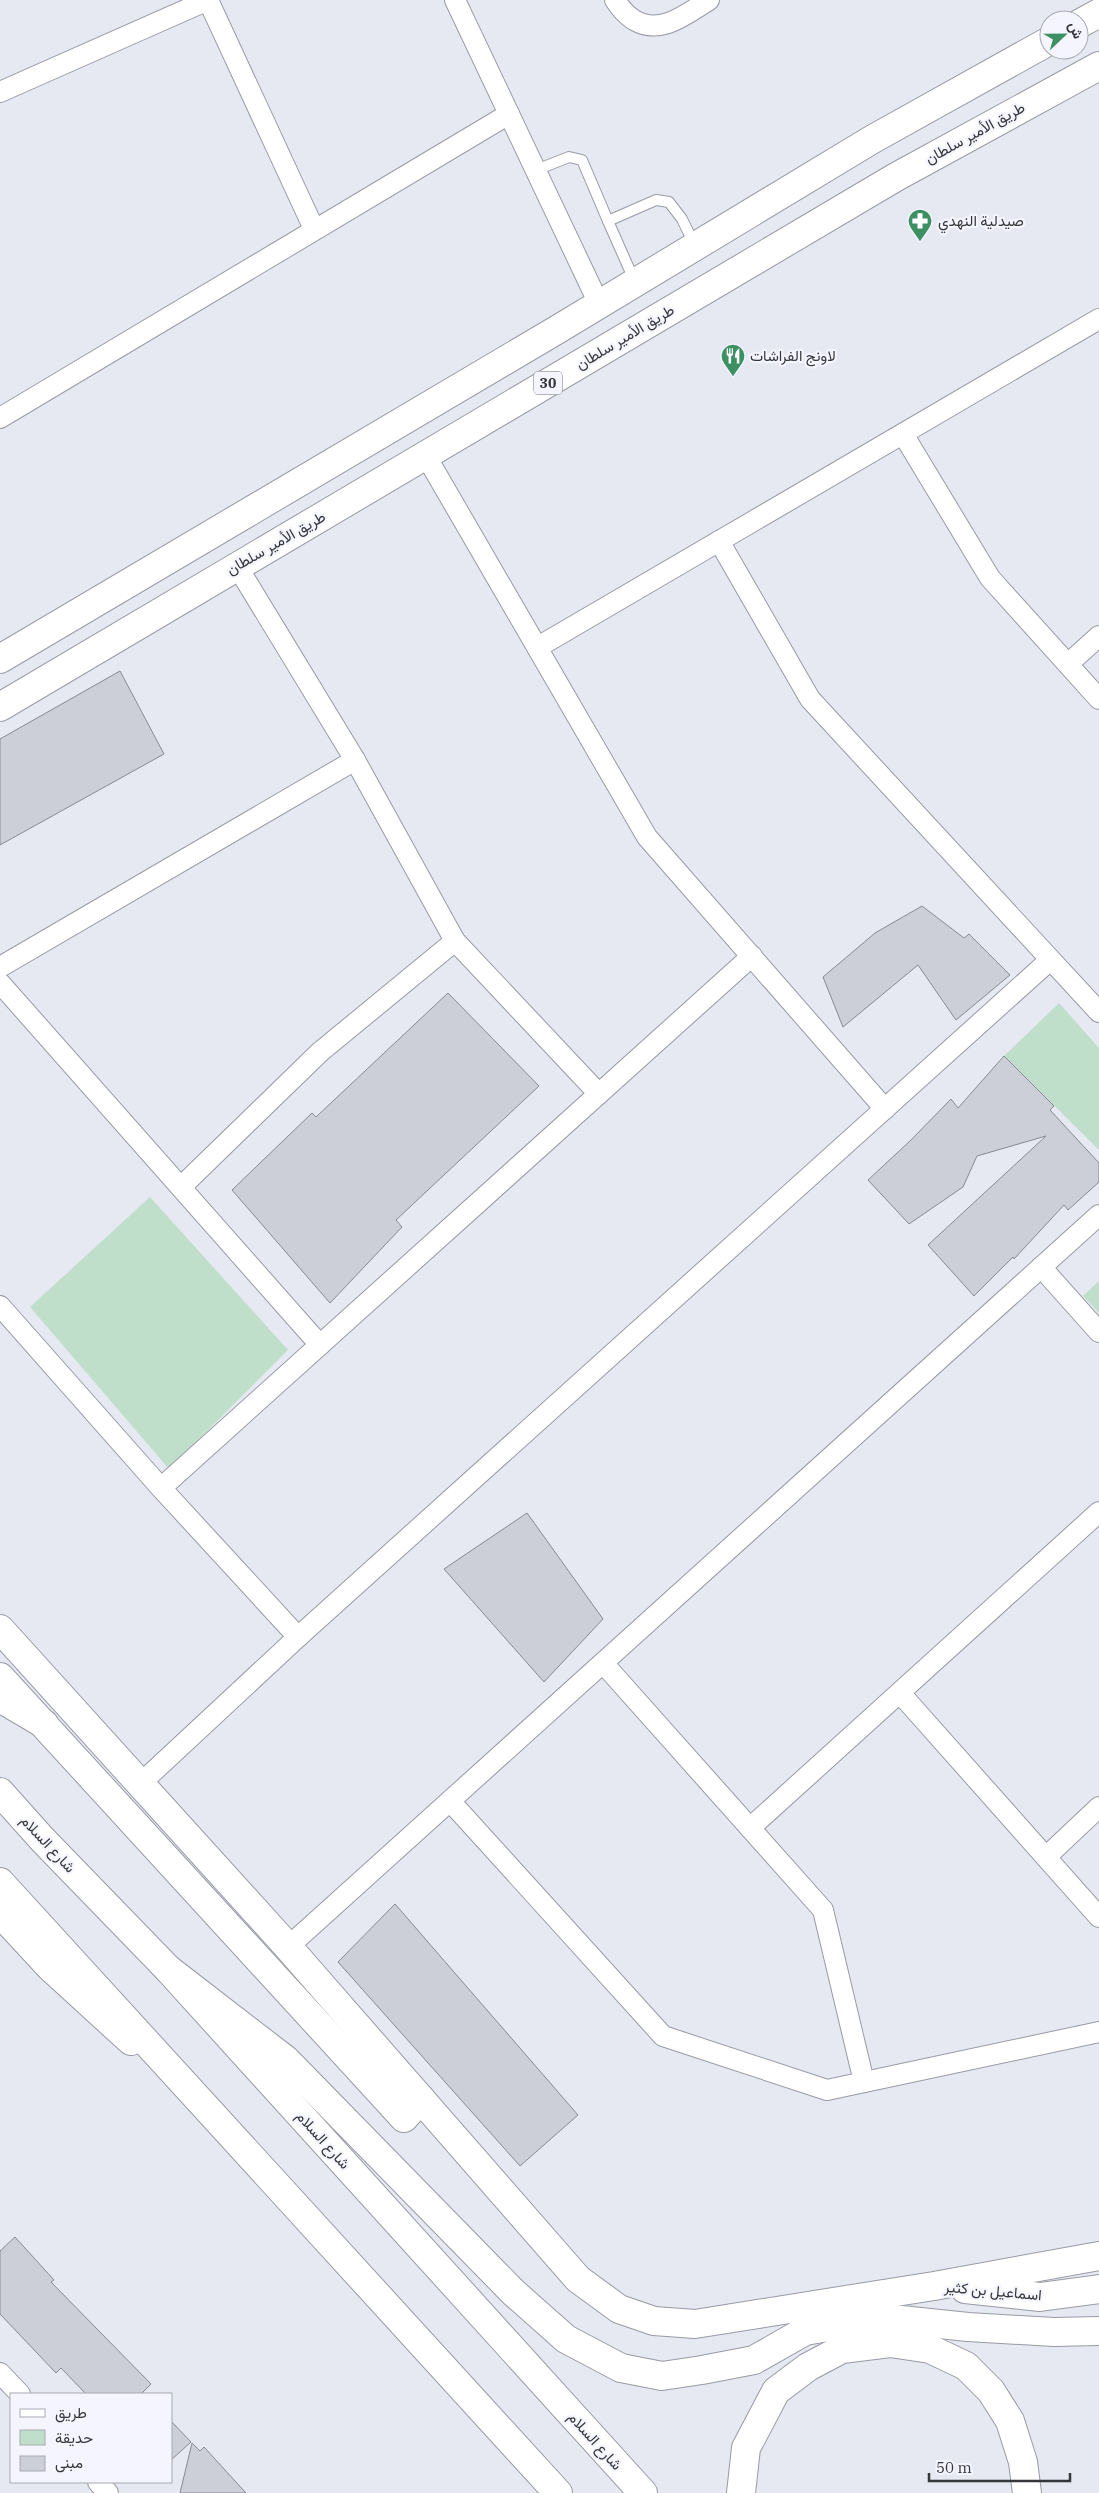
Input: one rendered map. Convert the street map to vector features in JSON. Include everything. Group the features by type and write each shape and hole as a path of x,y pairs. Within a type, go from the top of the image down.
{"main road":[{"path":"0,659 695,247 873,139 1039,47"},
{"name":"طريق الأمير سلطان","path":"0,706 896,177 1099,66"},
{"path":"873,139 896,177"},
{"path":"0,1629 288,1947 578,2279 619,2309 654,2321 695,2324 934,2286"},
{"path":"0,1677 404,2118 421,2099"},
{"path":"0,1698 44,1724"},
{"path":"0,1776 42,1839"},
{"name":"شارع السلام","path":"0,1792 42,1839 168,1969 643,2493"},
{"path":"0,1882 558,2493"},
{"path":"0,1913 50,1967 199,2102"},
{"path":"168,1969 286,2060 513,2292 533,2310 566,2339 622,2368 662,2376 754,2360 805,2331 882,2318 968,2327 1054,2332 1099,2332"},
{"name":"اسماعيل بن كثير","path":"934,2286 1099,2256"},
{"name":"اسماعيل بن كثير","path":"934,2286 1040,2297 1099,2289"},
{"path":"741,2493 746,2448 776,2391 808,2367 842,2350 890,2343 930,2349 966,2366 992,2390 1010,2421 1023,2462 1027,2493"}],"street":[{"path":"0,92 208,0 314,229"},
{"path":"455,0 599,304"},
{"path":"616,0 629,17 641,24 655,27 672,22 709,0"},
{"path":"0,418 509,114"},
{"path":"538,647 1099,319"},
{"path":"903,434 990,578 1099,699"},
{"path":"426,456 647,836 886,1109"},
{"path":"719,541 810,699 1099,1012"},
{"path":"237,566 355,760 455,941 599,1094"},
{"path":"1068,664 1099,636"},
{"path":"0,967 355,760"},
{"path":"181,1187 320,1052 455,941"},
{"path":"161,1488 752,956"},
{"path":"141,1783 298,1637 1050,960"},
{"path":"0,983 320,1345"},
{"path":"288,1947 1099,1215"},
{"path":"1041,1268 1099,1332"},
{"path":"0,1306 161,1488 298,1637"},
{"path":"750,1828 1099,1512"},
{"path":"604,1662 823,1910 864,2082"},
{"path":"900,1693 1099,1917"},
{"path":"450,1801 663,2036 826,2090 1099,2032"},
{"path":"1046,1857 1099,1808"},
{"path":"0,2373 19,2393"},
{"path":"99,2483 108,2493"}],"lane":[{"path":"536,170 568,157 582,160 635,282"},
{"path":"608,221 656,200 669,202 682,219 695,247"}],"green space":[{"path":"1059,1003 1099,1048 1099,1150 1004,1056"},
{"path":"150,1197 288,1350 169,1469 30,1307"},
{"path":"1099,1281 1099,1313 1083,1296"}],"building":[{"path":"120,671 164,754 0,845 0,739"},
{"path":"922,906 964,938 969,934 1010,975 956,1020 918,965 843,1027 823,977 875,933"},
{"path":"448,993 539,1086 396,1220 402,1227 330,1303 232,1190 312,1113 316,1117"},
{"path":"1004,1056 1054,1106 1050,1110 1099,1163 1099,1182 1068,1210 1064,1205 1014,1259 1013,1257 974,1296 928,1245 1046,1136 977,1156 963,1187 909,1224 868,1180 951,1099 958,1108"},
{"path":"527,1513 603,1619 544,1682 444,1569"},
{"path":"395,1904 578,2115 520,2166 338,1962"},
{"path":"15,2237 54,2280 51,2282 151,2384 142,2393 85,2393 61,2368 56,2373 0,2314 0,2251"},
{"path":"172,2422 191,2442 172,2459"},
{"path":"192,2443 200,2451 204,2447 246,2493 180,2493"}],"place":[{"name":"صيدلية النهدي","path":"920,242"},
{"name":"لاونج الفراشات","path":"733,377"}]}
